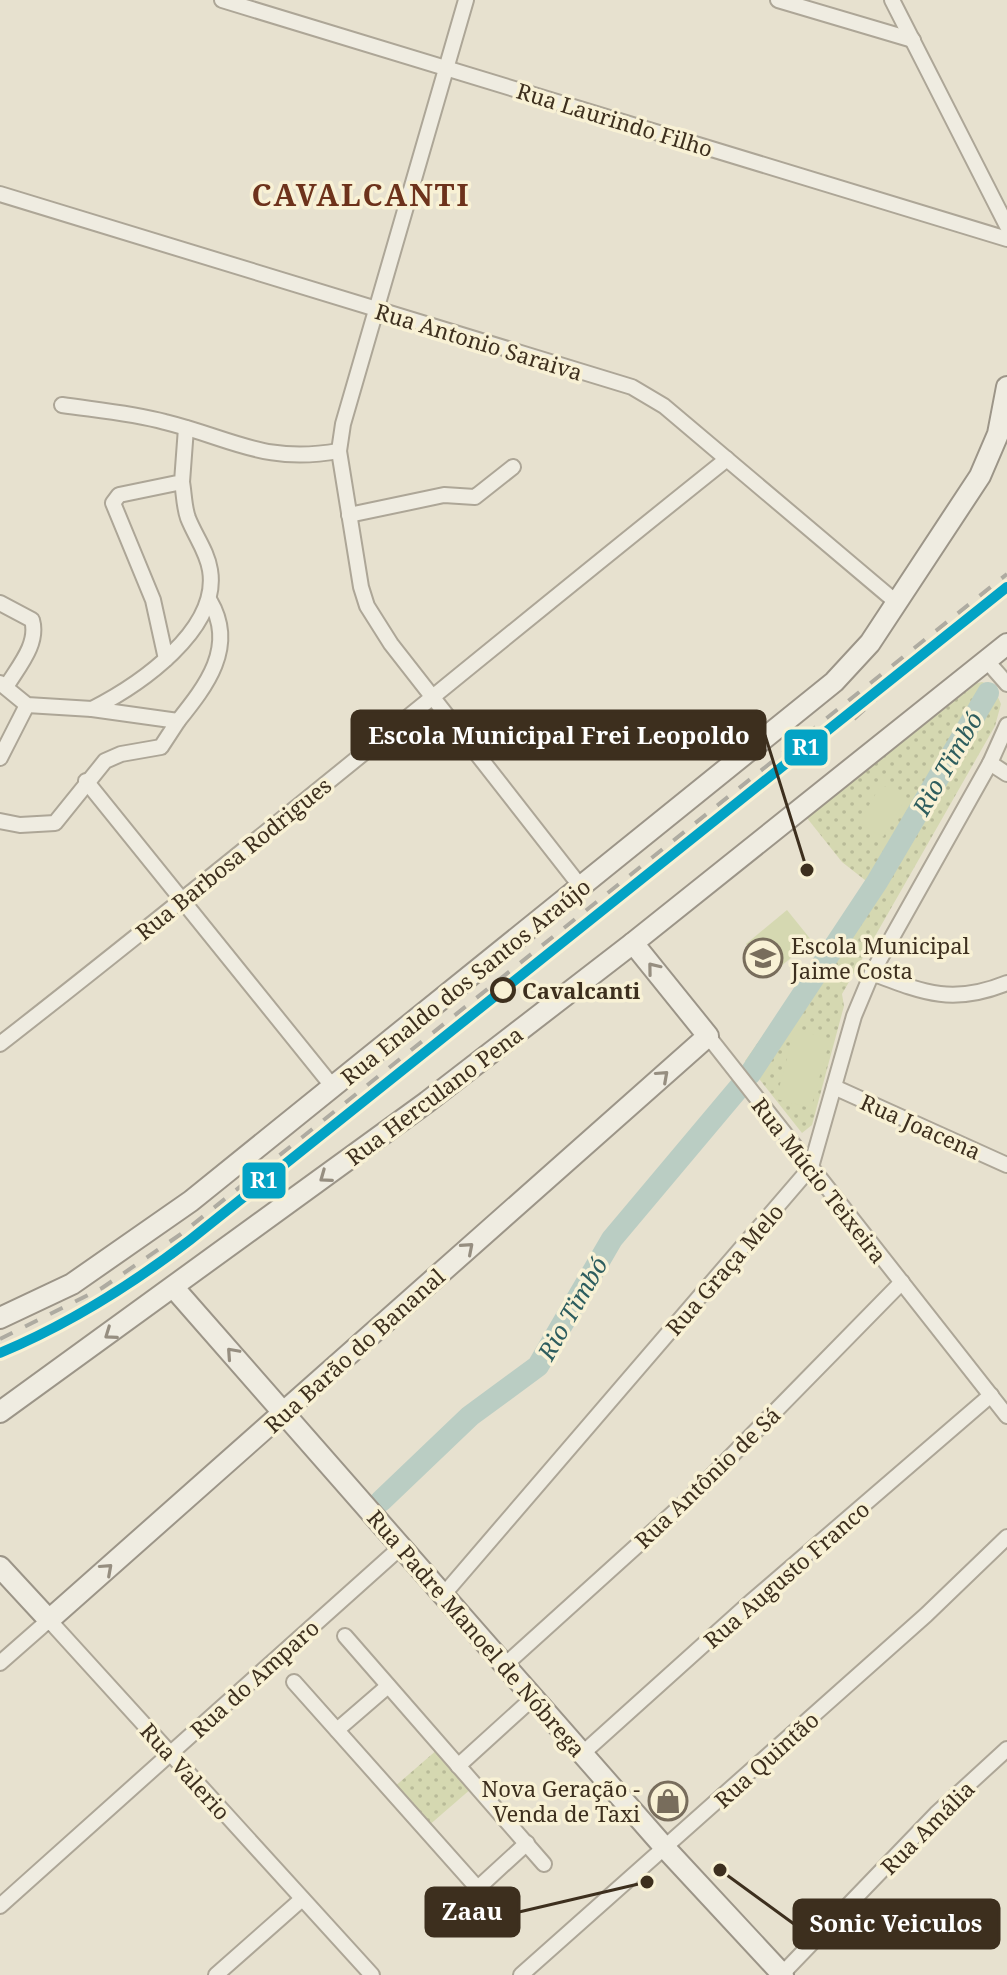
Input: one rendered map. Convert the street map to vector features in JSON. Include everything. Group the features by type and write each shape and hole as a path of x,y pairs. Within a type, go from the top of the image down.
{"main road":[{"name":"Rua Enaldo dos Santos Araújo","path":"0,1318 72,1284 191,1201 834,682 870,643 980,476 998,434 1007,387"},
{"name":"Rua Herculano Pena","path":"0,1412 427,1102 633,943 1007,644"},
{"name":"Rua Múcio Teixeira","path":"633,943 708,1036"},
{"name":"Rua Barão do Bananal","path":"49,1620 708,1036"},
{"name":"Rua Padre Manoel de Nóbrega","path":"174,1288 666,1849 782,1975"},
{"name":"Rua Valerio","path":"0,1567 49,1620"}],"street":[{"name":"Rua Laurindo Filho","path":"222,0 1007,239"},
{"path":"466,0 343,424 339,451 367,606 431,695 581,887"},
{"path":"778,0 913,40"},
{"path":"892,0 1007,226"},
{"name":"Rua Antonio Saraiva","path":"0,194 632,387 664,406 896,602"},
{"path":"62,405 186,428 275,455 302,457 339,451"},
{"path":"0,821 20,825 55,823 105,761 161,747 210,681 219,655 218,617 210,601 210,569 187,516 182,482 186,428"},
{"name":"Rua Barbosa Rodrigues","path":"0,1044 184,901 431,695 727,459"},
{"path":"349,515 444,495 475,497 513,467"},
{"path":"166,659 153,600 113,503 119,495 182,482"},
{"path":"92,709 145,678 166,659 210,601"},
{"path":"0,603 32,620 35,629 28,650 3,685 27,705 92,709 178,721"},
{"path":"986,660 1007,684"},
{"path":"0,758 19,727 27,705"},
{"name":"Rua Graça Melo","path":"444,1594 811,1167 854,1016 872,973 990,763 1007,726"},
{"path":"990,763 1007,774"},
{"path":"86,781 333,1087"},
{"path":"872,973 940,997 978,995 1007,983"},
{"name":"Rua Múcio Teixeira","path":"708,1036 1007,1416"},
{"name":"Rua Joacena","path":"834,1087 1007,1165"},
{"name":"Rua Antônio de Sá","path":"506,1664 692,1496 902,1282"},
{"name":"Rua Augusto Franco","path":"583,1753 752,1601 991,1395"},
{"name":"Rua Quintão","path":"521,1975 926,1615 1007,1537"},
{"name":"Rua do Amparo","path":"0,1906 401,1547"},
{"name":"Rua Barão do Bananal","path":"0,1663 49,1620"},
{"name":"Rua Valerio","path":"49,1620 372,1975"},
{"path":"345,1636 544,1864"},
{"path":"294,1682 497,1910"},
{"path":"337,1730 388,1686"},
{"path":"458,1766 534,1697"},
{"name":"Rua Amália","path":"782,1975 936,1814 1007,1749"},
{"path":"478,1888 527,1843"},
{"path":"216,1975 302,1899"}],"green space":[{"path":"982,682 993,686 1001,704 995,726 842,994 844,1006 812,1125 802,1133 745,1061 870,884 842,862 807,818"},
{"path":"881,784 906,799 883,837 859,823"},
{"path":"787,910 812,941 771,974 746,944"},
{"path":"795,1029 830,1039 811,1108 776,1099"},
{"path":"438,1749 472,1788 427,1827 393,1788"}],"waterway":[{"name":"Rio Timbó","path":"750,1074 877,882 988,693"},
{"name":"Rio Timbó","path":"381,1501 470,1416 538,1366 612,1239 738,1089"}],"railway":[{"path":"0,1339 102,1288 181,1234 1007,574"},
{"path":"854,719 934,647"}],"transit line":[{"name":"R1","path":"0,1353 98,1303 190,1240 1007,587"}],"place":[{"name":"Escola Municipal Frei Leopoldo","path":"807,870"},
{"name":"Escola Municipal Jaime Costa","path":"763,958"},
{"name":"Cavalcanti","path":"503,990"},
{"name":"Nova Geração - Venda de Taxi","path":"668,1801"},
{"name":"Sonic Veiculos","path":"720,1870"},
{"name":"Zaau","path":"647,1882"}],"district":[{"name":"CAVALCANTI","path":"361,194"}]}
